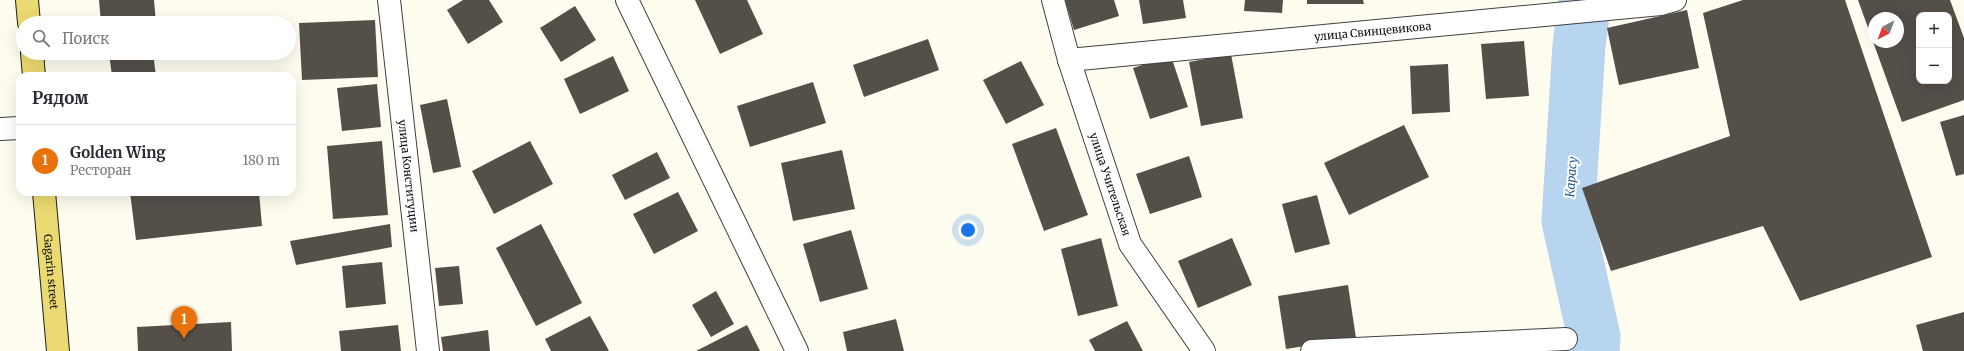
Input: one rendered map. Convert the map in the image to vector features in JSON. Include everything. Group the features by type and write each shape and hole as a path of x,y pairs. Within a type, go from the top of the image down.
{"main road":[{"path":"27,0 28,16"},
{"path":"33,60 34,72"},
{"name":"Gagarin street","path":"44,196 58,351"}],"street":[{"name":"улица Конституции","path":"390,0 428,351"},
{"path":"627,0 797,351"},
{"name":"улица Учительская","path":"1053,0 1069,60 1130,244 1204,351"},
{"name":"улица Свинцевикова","path":"1069,60 1665,1"},
{"path":"0,128 16,128"},
{"path":"1312,351 1566,339"}],"building":[{"path":"99,0 154,0 155,16 100,16"},
{"path":"463,0 489,0 503,22 468,44 447,10"},
{"path":"695,0 747,0 763,34 720,54"},
{"path":"1065,0 1114,0 1119,16 1074,30"},
{"path":"1139,0 1183,0 1186,18 1143,24"},
{"path":"1245,0 1283,0 1282,13 1244,11"},
{"path":"1307,0 1363,0 1364,4 1307,4"},
{"path":"1743,0 1845,0 1932,257 1800,301 1763,226 1611,271 1582,188 1730,136 1703,13"},
{"path":"1858,0 1950,0 1964,38 1964,100 1902,122 1875,48 1904,48 1904,12 1868,12 1868,28"},
{"path":"575,6 596,40 561,62 540,28"},
{"path":"1687,10 1699,68 1619,85 1607,28"},
{"path":"375,20 378,77 302,80 299,23"},
{"path":"928,39 939,70 864,97 853,65"},
{"path":"1524,41 1529,96 1486,99 1481,44"},
{"path":"1231,54 1243,118 1201,126 1189,62"},
{"path":"613,56 629,91 580,114 564,79"},
{"path":"1171,56 1188,107 1150,119 1133,68"},
{"path":"110,60 154,60 155,72 111,72"},
{"path":"1021,61 1044,105 1006,124 983,80"},
{"path":"1448,64 1450,112 1412,114 1410,66"},
{"path":"813,82 826,123 750,147 737,106"},
{"path":"377,84 381,127 342,131 337,88"},
{"path":"447,99 461,167 433,173 420,105"},
{"path":"1964,115 1964,174 1956,176 1940,122"},
{"path":"1404,125 1429,177 1349,215 1324,163"},
{"path":"1056,128 1088,215 1044,231 1012,144"},
{"path":"382,141 388,215 333,219 327,146"},
{"path":"530,141 553,184 494,214 472,171"},
{"path":"842,150 855,209 793,221 781,163"},
{"path":"657,152 670,178 625,200 612,175"},
{"path":"1189,156 1202,197 1150,214 1136,174"},
{"path":"678,192 698,231 654,254 633,214"},
{"path":"1317,195 1330,244 1295,253 1282,204"},
{"path":"130,196 259,196 262,226 136,240"},
{"path":"390,224 392,247 296,265 290,241"},
{"path":"541,224 582,303 536,326 496,248"},
{"path":"851,230 868,289 820,302 803,244"},
{"path":"1101,238 1118,306 1078,316 1061,249"},
{"path":"1232,238 1252,285 1198,308 1178,261"},
{"path":"382,262 386,304 346,308 342,266"},
{"path":"459,266 463,304 439,306 435,268"},
{"path":"1348,285 1356,338 1286,349 1278,296"},
{"path":"716,291 734,324 711,337 692,305"},
{"path":"1964,312 1964,351 1923,351 1916,325"},
{"path":"590,316 609,351 551,351 545,339"},
{"path":"896,319 904,351 847,351 843,332"},
{"path":"1127,321 1143,351 1095,351 1089,340"},
{"path":"231,322 232,351 138,351 137,327"},
{"path":"398,325 401,351 341,351 339,331"},
{"path":"747,325 760,351 696,351"},
{"path":"488,330 490,351 443,351 441,337"}],"waterway":[{"name":"Карасу","path":"1585,0 1579,45 1568,221 1594,337 1593,351"}],"place":[{"name":"Golden Wing","path":"184,339"}]}
